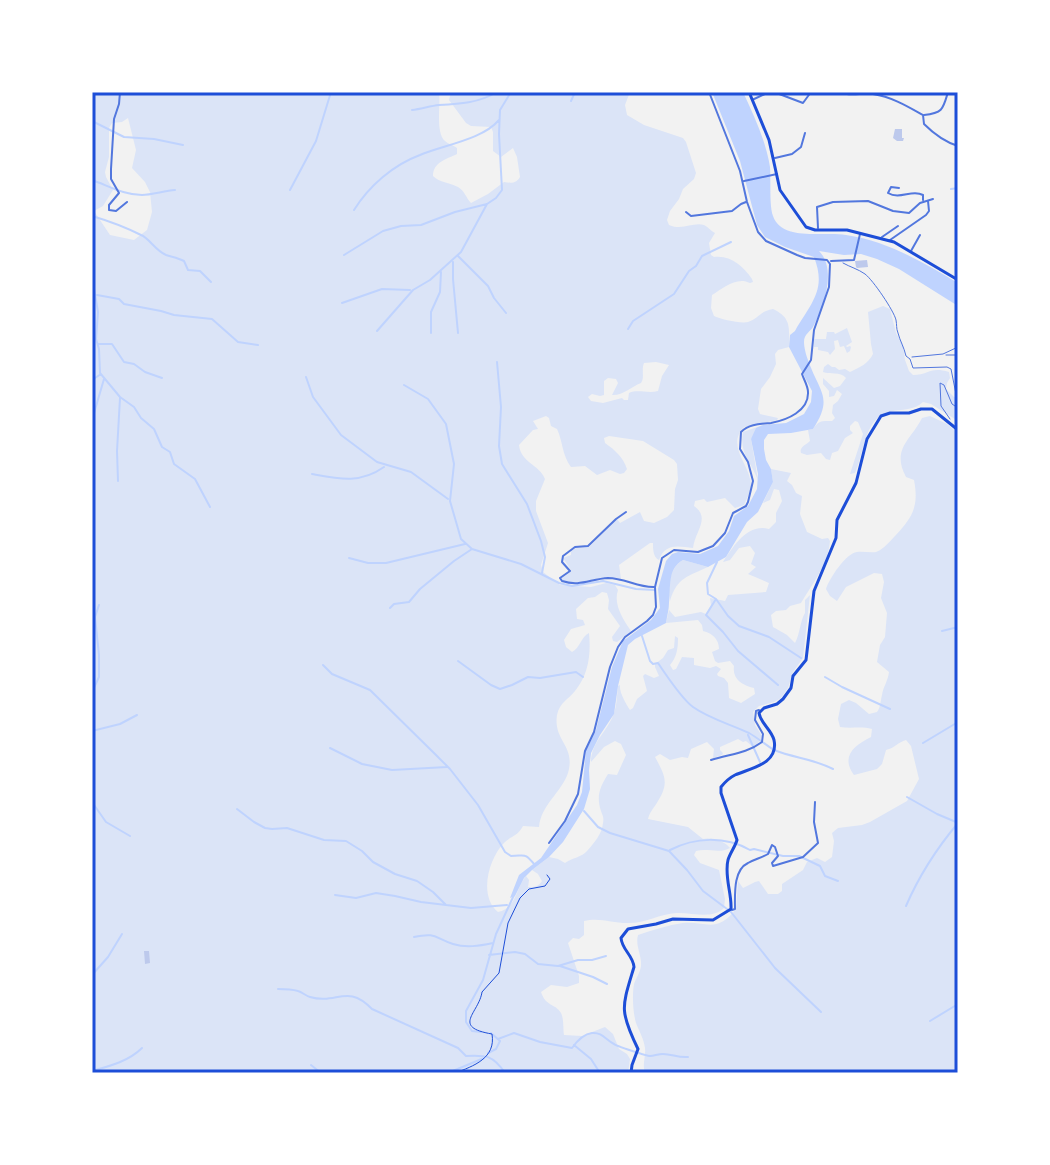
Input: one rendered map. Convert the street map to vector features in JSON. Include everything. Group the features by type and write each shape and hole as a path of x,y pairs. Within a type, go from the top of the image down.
{"main road":[{"path":"749,92 766,130 780,190 802,224 817,230 889,240 958,280"},
{"path":"631,1073 638,1049 627,1025 624,1003 634,967 621,938 628,929 673,919 713,920 731,909 728,862 737,840 721,787 734,775 761,766 772,755 774,742 761,721 760,710 783,699 791,688 796,672 806,660 814,591 836,538 837,520 856,483 867,439 881,416 928,408 958,430"}],"street":[{"path":"120,92 114,119 111,169 111,179 119,193 109,205 109,210 116,211 127,202"},
{"path":"709,92 762,238 797,255 841,261 854,260 860,234"},
{"path":"752,100 772,92 803,103 811,92"},
{"path":"840,92 846,95 877,94 903,103 923,115 941,111 948,92"},
{"path":"923,115 927,127 958,146"},
{"path":"773,158 792,154 801,147 805,133"},
{"path":"744,182 774,174"},
{"path":"899,188 891,187 888,193 895,196 919,192 923,195 923,201"},
{"path":"817,230 817,207 833,202 868,201 893,211 909,213 923,201 933,199"},
{"path":"889,240 926,215 929,211 928,200"},
{"path":"686,212 691,216 729,212 747,202"},
{"path":"881,238 898,226"},
{"path":"911,251 920,235"},
{"path":"549,843 565,821 578,794 585,751 594,732 613,658 622,640 652,618 656,607 654,589 660,561 665,554 674,550 698,552 713,546 725,533 733,513 746,506 751,494 753,481 750,467 740,449 741,432 746,427 792,416 801,409 808,393 802,372 811,360 814,330 829,287 828,260"},
{"path":"626,512 588,546 575,547 563,556 562,562 570,571 560,578 574,585 606,578 616,579 654,589"},
{"path":"711,760 741,753 762,742 763,734 755,718 756,710 760,710"},
{"path":"731,909 735,909 736,885 745,864 768,854 772,845 778,856 773,866 801,858 818,843 814,822 815,802"}],"lane":[{"path":"841,261 862,271 881,292 892,310 906,356 913,368 951,369 958,406"},
{"path":"943,354 958,347"},
{"path":"910,359 916,356 958,355"},
{"path":"950,423 941,406 940,383 944,385 952,404 958,406"}],"path":[{"path":"455,1073 489,1055 494,1043 492,1034 476,1031 471,1026 470,1014 482,998 482,992 499,973 508,923 520,898 529,889 545,886 550,879 547,875"}],"shaded area":[{"path":"92,92 439,92 440,131 445,141 457,148 457,154 438,164 433,176 455,185 471,203 504,182 513,182 520,177 517,157 513,148 501,157 493,151 491,127 466,123 449,100 451,92 630,92 625,105 627,115 644,125 683,138 696,173 670,211 669,225 705,226 715,233 709,243 711,255 736,262 752,279 750,283 740,281 730,284 712,295 714,316 745,322 773,309 786,320 789,347 775,354 776,364 761,389 758,409 760,414 778,418 744,427 739,434 738,449 751,487 744,505 735,508 725,498 695,501 694,506 702,520 693,548 668,548 659,560 654,555 653,543 650,543 619,565 621,579 605,577 574,584 562,578 571,570 563,558 571,555 571,551 589,547 617,519 620,523 640,512 644,521 654,523 674,510 677,464 643,441 609,436 604,438 605,443 618,454 627,469 620,474 610,470 597,475 585,466 571,467 557,429 551,426 549,418 546,416 533,421 538,429 533,430 519,445 523,456 545,479 536,501 536,511 548,543 541,565 543,572 560,585 615,585 620,611 631,631 617,642 613,641 612,637 620,626 608,609 607,593 588,598 576,609 577,619 583,620 585,625 571,629 564,640 566,647 572,652 589,633 590,648 583,678 557,715 558,731 569,756 568,773 543,812 539,827 523,826 499,850 490,867 488,897 498,912 504,910 509,907 526,876 528,887 541,883 538,874 532,870 549,857 565,863 585,853 595,842 603,821 599,801 601,787 608,774 617,775 626,755 621,744 615,741 604,747 591,762 594,748 614,713 618,686 630,710 647,691 643,676 659,676 655,664 674,648 675,636 678,638 677,649 670,665 673,670 682,657 694,658 694,665 721,669 717,674 728,683 729,698 741,703 755,694 754,688 736,678 730,661 715,661 712,652 719,649 718,642 703,631 698,620 666,623 669,610 675,617 701,612 706,614 711,605 710,598 725,601 728,595 766,592 769,583 748,574 756,567 751,564 755,553 750,546 739,548 730,560 723,562 747,533 761,528 769,529 776,522 776,513 782,501 779,490 774,489 770,500 763,503 773,482 771,469 791,473 787,481 802,496 800,514 807,532 830,541 823,565 801,603 771,615 773,627 795,643 805,613 805,600 810,595 803,658 781,698 759,706 753,712 755,725 762,736 753,747 738,739 720,747 722,755 713,758 714,749 707,742 691,749 688,758 670,760 660,754 655,757 665,783 648,819 688,827 703,839 718,840 730,848 696,851 694,855 700,863 719,870 724,908 714,914 676,913 633,923 584,921 584,935 568,943 579,983 567,987 551,985 541,992 543,997 561,1013 564,1035 582,1036 605,1027 613,1034 619,1049 630,1059 628,1073 92,1073","holes":["128,118 136,150 132,168 150,192 152,212 147,230 134,240 110,235 94,211 103,206 113,190 105,172 109,157 109,128 112,123","644,363 669,365 658,391 632,392 628,400 622,398 603,403 591,401 588,397 592,394 604,395 604,381 608,378 616,379 618,383 612,395 626,391 641,383"]},
{"path":"883,306 890,309 905,360 913,375 933,370 949,372 946,389 958,397 958,421 923,402 913,408 883,414 871,427 855,473 850,474 863,434 858,422 850,426 853,433 845,438 838,451 832,453 830,460 821,453 807,455 801,451 810,441 808,430 835,418 833,405 842,394 837,390 834,396 829,397 823,378 834,388 846,378 823,372 824,367 828,364 850,372 869,360 873,354 868,312"},
{"path":"847,328 852,342 846,346 851,347 847,353 838,340 834,341 835,349 830,355 814,347 814,339 826,339 827,332 835,334"},
{"path":"930,416 958,433 958,1073 645,1073 644,1045 633,1004 634,984 641,966 638,935 677,924 711,925 723,921 736,909 738,881 743,888 759,881 768,894 778,894 782,891 782,884 803,870 807,862 817,858 825,862 832,857 832,833 838,828 870,822 907,801 919,779 911,746 906,740 886,750 877,769 854,775 850,768 851,752 871,737 872,729 840,727 841,704 849,700 869,714 877,712 889,672 877,662 885,637 887,613 881,598 884,582 882,574 874,573 846,587 837,601 826,589 834,573 848,557 857,552 882,549 910,517 915,504 914,480 906,477 902,452 922,418"},
{"path":"763,425 751,439 758,480 744,452 742,439 743,432"},
{"path":"683,560 708,567 680,582 670,601 670,578"}],"water":[{"path":"712,92 743,92 766,148 772,212 778,224 805,234 861,238 904,253 958,283 958,306 877,259 861,254 819,251 827,268 827,288 817,319 804,342 824,402 819,418 813,429 768,434 764,449 773,482 758,512 747,522 726,557 708,567 683,560 674,568 666,623 628,645 614,714 591,753 590,789 584,809 563,842 524,878 515,896 510,898 519,875 541,858 577,805 582,792 586,751 596,730 612,667 623,641 651,620 660,608 658,589 666,561 678,552 700,554 718,546 729,531 734,516 748,506 757,489 758,474 751,439 756,428 786,423 804,414 811,402 812,391 789,347 790,335 818,288 818,269 814,257 765,237 757,225 740,161"}],"building":[{"path":"895,129 902,129 903,141 893,138"},
{"path":"867,260 868,267 856,267 855,261"},
{"path":"144,951 149,951 150,963 145,964"}],"waterway":[{"path":"92,103 95,92"},
{"path":"290,190 316,141 331,92"},
{"path":"412,110 469,102 497,92"},
{"path":"344,255 383,231 421,225 487,204 496,198 502,190 500,110 511,92"},
{"path":"571,101 575,92"},
{"path":"354,210 374,185 400,164 473,137 499,120"},
{"path":"92,121 124,137 183,145"},
{"path":"92,180 135,195 175,190"},
{"path":"951,189 958,188"},
{"path":"377,331 413,290 430,280 461,252 487,204"},
{"path":"92,216 144,237 162,253 184,261 188,270 200,271 211,282"},
{"path":"628,329 633,321 674,294 702,256 731,242"},
{"path":"458,256 488,286 506,313"},
{"path":"92,262 100,373 154,429 162,447 170,452 174,464 195,479 210,507"},
{"path":"453,262 458,333"},
{"path":"431,333 431,312 440,292 441,272"},
{"path":"342,303 382,289 410,290"},
{"path":"97,295 174,315 212,319 238,342 258,345"},
{"path":"98,344 112,344 124,362 162,378"},
{"path":"497,362 502,464 527,504 541,541 545,557 542,573"},
{"path":"92,380 101,374"},
{"path":"306,377 313,397 341,435 377,462 411,472 448,499"},
{"path":"92,420 104,379"},
{"path":"404,385 428,399 446,424 454,464 450,501 461,539 472,549 521,564 572,586 603,581 655,590"},
{"path":"118,481 120,398"},
{"path":"312,474 358,478 384,467"},
{"path":"349,558 368,563 386,563 465,544"},
{"path":"390,608 394,604 409,602 420,589 472,549"},
{"path":"717,562 707,583 708,594 739,626 769,637 801,658"},
{"path":"716,599 706,615 738,651 778,685"},
{"path":"92,692 99,677 95,617 99,605"},
{"path":"942,631 958,627"},
{"path":"642,636 650,661 658,663 693,707 749,733 774,750 833,769"},
{"path":"458,661 500,689 528,677 576,672 583,677"},
{"path":"323,665 332,674 370,690 450,769 478,805 505,852 511,856 527,856 535,865"},
{"path":"825,677 890,709"},
{"path":"92,731 120,724 137,715"},
{"path":"923,743 958,722"},
{"path":"748,735 760,762"},
{"path":"330,748 362,764 392,770 447,767"},
{"path":"907,797 956,822"},
{"path":"92,802 106,822 130,836"},
{"path":"237,809 265,828 287,828 324,840 346,841 373,862 417,881 446,905"},
{"path":"584,811 598,827 610,833 669,851 703,891 731,912 775,968 821,1012"},
{"path":"906,906 929,863 958,823"},
{"path":"670,850 690,843 720,840 750,850 799,856 820,866 825,876 838,881"},
{"path":"335,895 356,898 376,893 471,908 507,905"},
{"path":"481,1032 472,1031 466,1022 466,1011 483,980 496,934 514,895"},
{"path":"92,975 122,934"},
{"path":"414,937 431,935 463,946 493,943"},
{"path":"489,955 515,952 525,954 538,964 558,966 606,956"},
{"path":"560,966 607,984"},
{"path":"278,989 295,990 319,999 356,997 372,1009 458,1048 466,1056 493,1059 505,1073"},
{"path":"930,1021 958,1004"},
{"path":"488,1053 496,1049 500,1041 491,1033"},
{"path":"498,1039 514,1033 572,1048 583,1036 595,1033 616,1045 648,1056 688,1057"},
{"path":"574,1045 591,1059 600,1073"},
{"path":"92,1071 125,1060 142,1048"},
{"path":"448,1073 484,1058"},
{"path":"311,1065 321,1073"}]}
